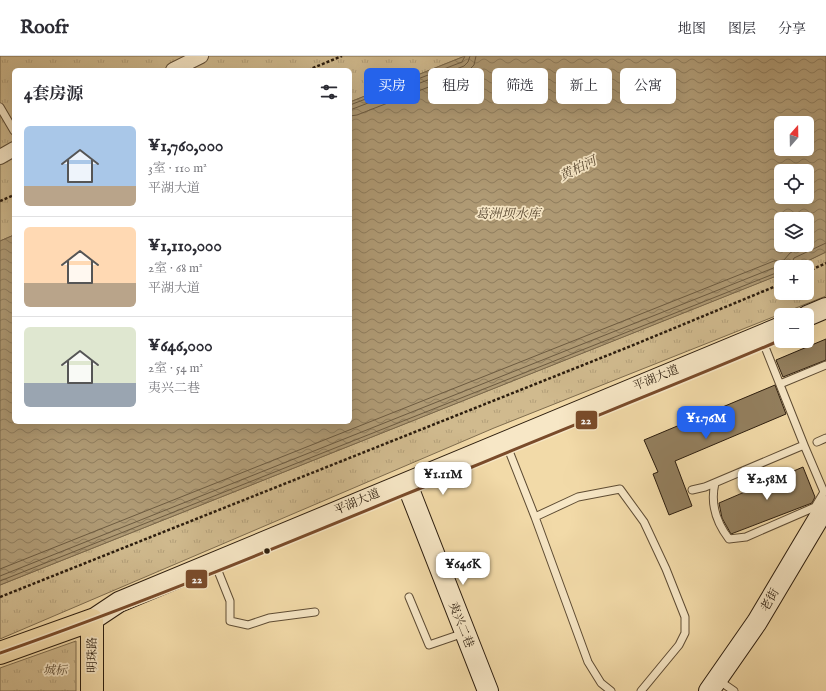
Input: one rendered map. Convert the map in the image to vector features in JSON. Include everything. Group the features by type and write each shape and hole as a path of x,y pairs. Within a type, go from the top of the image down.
{"main road":[{"path":"814,313 826,308"},
{"path":"814,327 826,322"},
{"name":"平湖大道","path":"92,620 126,599 774,330"},
{"name":"平湖大道","path":"0,653 92,620 268,552 509,451 773,344"},
{"name":"夷兴二巷","path":"410,492 488,691"},
{"name":"老街","path":"720,687 756,622 826,506"},
{"name":"明珠路","path":"92,620 92,691"}],"street":[{"path":"177,68 201,56"},
{"path":"0,157 12,150"}],"lane":[{"path":"0,107 12,127"},
{"path":"715,483 712,496 713,507 721,528 729,539 746,537 815,507 824,492 780,384 773,344"},
{"path":"780,384 826,365"},
{"path":"817,442 826,438"},
{"path":"692,490 715,483 804,444"},
{"path":"509,451 535,517 588,662 601,683 611,691"},
{"path":"535,517 578,497 620,489 644,522 686,617 685,632 679,645 640,691"},
{"path":"218,571 230,601 230,621 248,625 269,618 316,612"},
{"path":"409,597 429,645 464,633"}],"path":[{"path":"313,68 342,56"},
{"path":"0,201 12,195"},
{"path":"814,269 826,263"},
{"path":"0,598 631,346 774,287"}],"green space":[{"path":"0,56 465,56 435,68 428,68 428,71 420,74 420,68 364,68 364,96 352,101 352,68 12,68 12,236 0,241"},
{"path":"826,252 826,296 796,308 774,308 774,317 494,428 0,639 0,585 774,277 774,300 814,300 814,260 809,260"},
{"name":"城标","path":"76,641 76,691 0,691 0,668"}],"water":[{"name":"葛洲坝水库","path":"465,56 826,56 826,252 809,260 774,260 774,277 0,585 0,241 12,236 12,424 352,424 352,101 364,96 364,104 420,104 420,74 428,71 428,104 484,104 484,68 435,68"}],"building":[{"path":"826,339 826,360 783,377 776,360 805,348 814,348 814,344"},
{"path":"775,385 786,414 675,461 692,506 669,515 653,474 658,472 644,440"},
{"path":"803,467 815,497 812,503 731,534 722,518 719,503"}],"transit line":[{"name":"22","path":"0,653 60,632 238,563 774,343"}],"water label":[{"name":"黄柏河","path":"578,169"}]}
